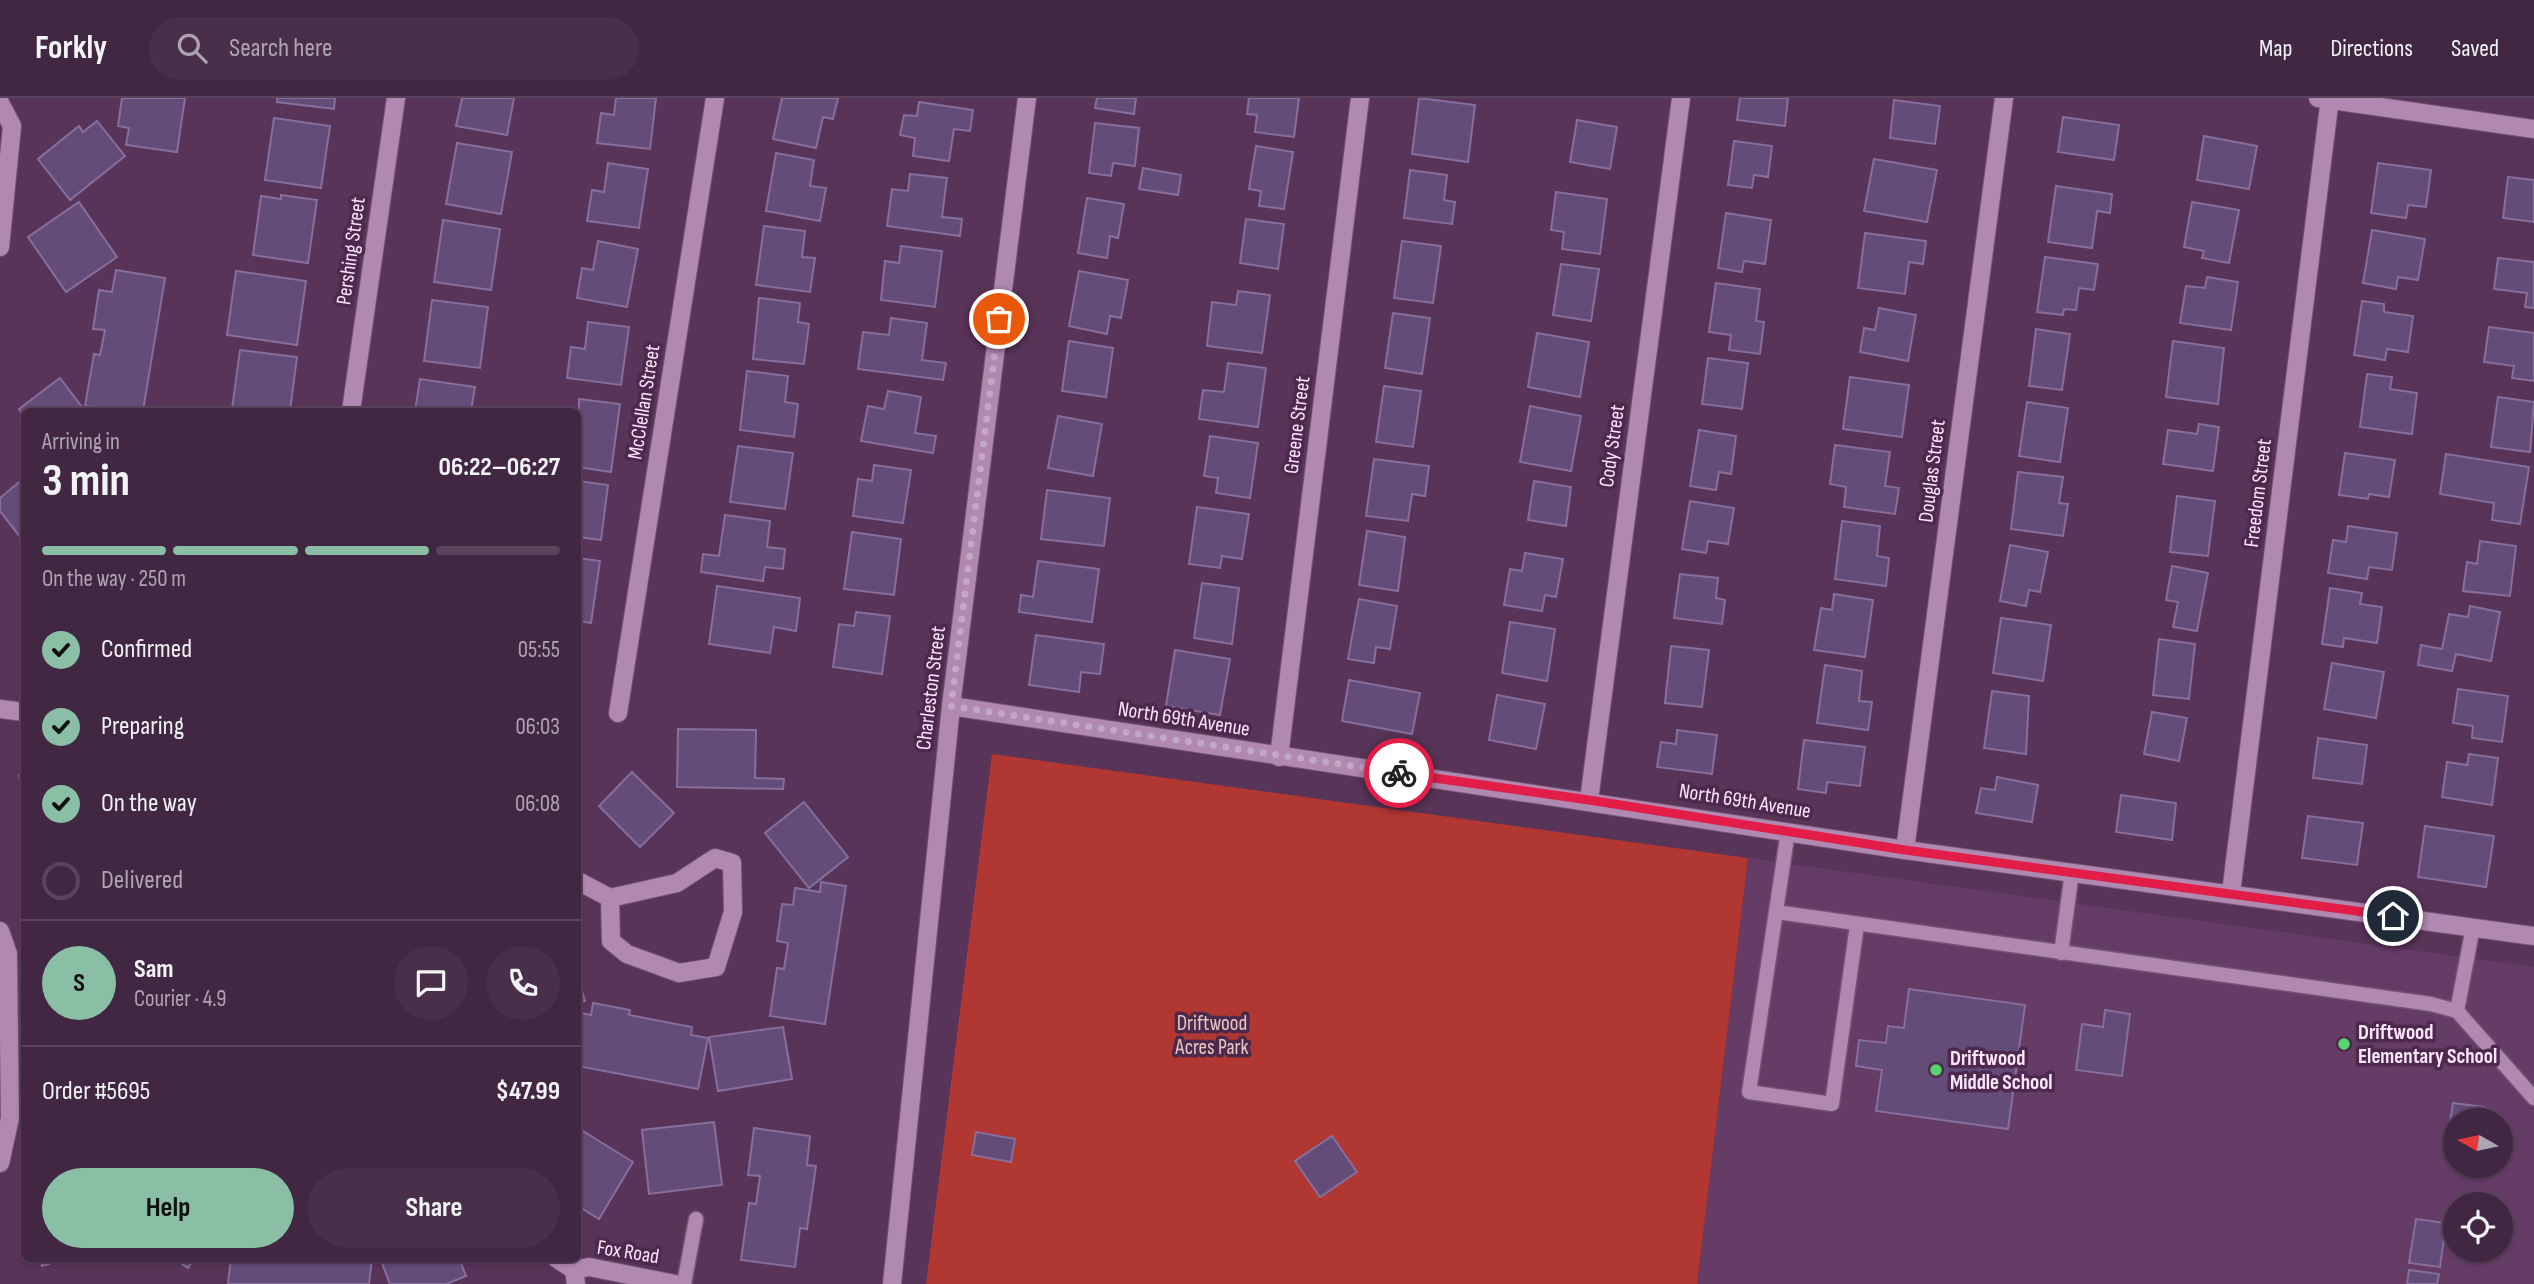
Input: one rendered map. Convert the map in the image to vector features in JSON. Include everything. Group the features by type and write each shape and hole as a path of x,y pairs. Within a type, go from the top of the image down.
{"street":[{"name":"Pershing Street","path":"351,408 396,98"},
{"name":"McClellan Street","path":"618,713 715,98"},
{"name":"Charleston Street","path":"891,1284 951,706 1027,98"},
{"name":"Greene Street","path":"1279,757 1360,98"},
{"name":"Cody Street","path":"1589,800 1681,98"},
{"name":"Douglas Street","path":"1905,850 2004,98"},
{"path":"2326,98 2534,130"},
{"name":"Freedom Street","path":"2231,893 2326,98"},
{"path":"0,103 12,127 0,247"},
{"name":"North 69th Avenue","path":"951,706 1279,757 1589,800 1905,850 2534,936"},
{"path":"0,709 21,712"},
{"path":"581,883 610,898 677,883 715,858 732,863 733,912 716,967 678,973 628,954 611,941 610,898"},
{"path":"0,931 8,954 17,1119 0,1163"},
{"name":"Fox Road","path":"560,1262 575,1277 589,1267 675,1284"}],"lane":[{"path":"1788,831 1749,1092 1832,1104 1857,925"},
{"path":"2061,953 2072,872"},
{"path":"1776,912 2431,1004 2456,1011 2534,1098"},
{"path":"2456,1011 2473,927"},
{"path":"684,1284 696,1219"}],"shaded area":[{"name":"Driftwood Middle School","path":"1748,858 2534,967 2534,1284 1697,1284"}],"green space":[{"name":"Driftwood Acres Park","path":"992,754 1748,858 1697,1284 926,1284"}],"building":[{"path":"122,98 185,98 177,152 126,145 129,128 118,126"},
{"path":"277,98 335,98 334,109 277,102"},
{"path":"462,98 514,98 507,135 456,126"},
{"path":"616,98 656,98 650,149 597,143 601,113 614,115"},
{"path":"782,98 838,98 833,119 823,117 816,148 773,139"},
{"path":"1097,98 1136,98 1134,114 1095,108"},
{"path":"1249,98 1299,98 1294,137 1255,132 1257,115 1247,114"},
{"path":"1419,98 1475,105 1468,162 1412,154"},
{"path":"1740,98 1788,98 1785,126 1737,120"},
{"path":"1894,100 1940,106 1935,144 1890,138"},
{"path":"919,102 973,110 970,131 954,129 949,161 913,156 915,138 900,135 904,115 917,116"},
{"path":"2063,117 2119,125 2114,160 2058,152"},
{"path":"274,118 330,126 321,188 265,180"},
{"path":"1577,120 1617,127 1610,169 1570,162"},
{"path":"97,121 125,156 70,200 38,159 79,126 83,132"},
{"path":"1095,123 1139,128 1135,166 1113,163 1111,176 1089,173"},
{"path":"2204,136 2257,146 2249,189 2197,180"},
{"path":"1734,141 1772,146 1768,177 1754,175 1752,188 1728,185"},
{"path":"457,143 512,152 501,214 446,204"},
{"path":"1256,146 1293,152 1284,209 1259,206 1261,191 1249,189"},
{"path":"776,153 814,160 810,186 826,188 820,221 766,211"},
{"path":"1874,159 1937,170 1927,222 1864,211"},
{"path":"608,163 648,169 639,228 587,221 592,190 604,192"},
{"path":"2378,163 2431,170 2426,207 2408,205 2406,218 2371,213"},
{"path":"1143,168 1181,175 1178,195 1139,189"},
{"path":"1410,170 1447,175 1444,200 1455,202 1452,224 1404,218"},
{"path":"910,174 947,178 942,217 962,219 960,236 887,226 892,189 908,191"},
{"path":"2508,177 2534,180 2534,222 2503,218"},
{"path":"2056,186 2112,194 2110,213 2097,211 2092,248 2048,242"},
{"path":"1556,192 1607,199 1600,254 1562,249 1564,232 1551,230"},
{"path":"281,195 317,200 308,263 253,255 261,196 281,199"},
{"path":"1087,198 1124,204 1118,238 1110,236 1107,258 1078,253"},
{"path":"79,202 117,257 66,292 28,237"},
{"path":"2192,202 2239,210 2229,263 2202,258 2204,251 2184,247"},
{"path":"1726,213 1771,220 1765,264 1744,261 1742,272 1718,268"},
{"path":"1246,219 1284,224 1278,269 1240,263"},
{"path":"443,220 500,229 491,290 434,282"},
{"path":"764,226 805,231 802,257 815,258 810,292 756,285"},
{"path":"2372,230 2425,239 2418,280 2398,277 2396,289 2363,283"},
{"path":"1865,233 1926,241 1923,264 1909,262 1905,294 1858,288"},
{"path":"598,241 638,249 627,307 577,298 582,268 593,270"},
{"path":"1402,241 1441,246 1433,303 1394,298"},
{"path":"901,246 942,251 935,307 881,300 885,261 899,263"},
{"path":"2045,257 2098,264 2094,290 2079,288 2076,310 2064,309 2063,315 2037,312"},
{"path":"2498,258 2534,262 2534,308 2525,307 2527,293 2494,289"},
{"path":"1561,264 1599,269 1591,321 1553,315"},
{"path":"116,270 165,278 143,408 85,406 94,354 100,355 105,330 93,329 99,290 112,292"},
{"path":"236,271 306,281 297,345 227,335"},
{"path":"1079,271 1128,280 1121,318 1110,316 1107,334 1069,326"},
{"path":"2207,277 2238,282 2231,330 2180,323 2186,286 2205,288"},
{"path":"1716,283 1760,289 1756,321 1764,322 1760,354 1729,350 1731,335 1709,332"},
{"path":"1238,291 1270,295 1262,353 1207,346 1212,302 1236,305"},
{"path":"759,298 800,303 798,322 809,324 804,364 753,359"},
{"path":"432,300 488,307 480,368 424,361"},
{"path":"2362,301 2384,304 2384,312 2413,316 2408,352 2387,349 2385,360 2354,355"},
{"path":"1879,308 1916,315 1908,361 1860,352 1864,328 1875,330"},
{"path":"1393,313 1430,318 1422,374 1385,368"},
{"path":"891,318 927,323 922,360 946,363 943,380 858,369 863,332 889,335"},
{"path":"588,322 629,327 621,385 567,378 571,347 585,349"},
{"path":"2489,327 2534,333 2534,381 2512,378 2514,366 2484,362"},
{"path":"2036,329 2070,334 2062,390 2029,386"},
{"path":"1537,333 1589,342 1580,397 1528,387"},
{"path":"1069,341 1113,348 1106,397 1062,391"},
{"path":"2173,341 2224,348 2218,404 2166,397"},
{"path":"240,350 297,357 290,408 232,408"},
{"path":"1708,358 1748,363 1742,409 1702,404"},
{"path":"1228,363 1266,368 1258,427 1199,419 1203,390 1224,392"},
{"path":"747,371 788,376 785,402 798,404 794,437 740,430"},
{"path":"2367,374 2392,377 2390,389 2417,393 2412,434 2360,427"},
{"path":"1850,377 1909,385 1902,437 1843,429"},
{"path":"60,378 83,408 21,408 21,412 19,409"},
{"path":"420,379 475,387 472,408 415,408"},
{"path":"1384,386 1421,391 1413,447 1376,442"},
{"path":"888,391 921,397 915,433 936,436 933,453 861,441 868,406 884,409"},
{"path":"2498,397 2534,402 2530,452 2491,447"},
{"path":"579,399 620,404 611,472 581,467 581,408"},
{"path":"2027,402 2068,408 2060,462 2019,456"},
{"path":"1530,406 1581,416 1571,471 1520,462"},
{"path":"1058,416 1102,424 1093,476 1048,468"},
{"path":"2199,424 2219,427 2213,471 2163,464 2168,430 2197,434"},
{"path":"1699,430 1736,436 1731,474 1719,472 1716,490 1690,486"},
{"path":"1210,436 1258,443 1250,498 1216,493 1218,478 1204,476"},
{"path":"1835,445 1890,452 1885,486 1899,488 1895,514 1844,507 1846,487 1830,484"},
{"path":"738,446 793,453 785,509 730,502"},
{"path":"2345,453 2395,460 2389,497 2369,494 2368,499 2339,495"},
{"path":"2446,454 2529,467 2520,524 2492,520 2494,503 2440,494"},
{"path":"1374,459 1429,466 1425,496 1412,494 1408,521 1366,516"},
{"path":"874,465 911,470 903,523 853,516 858,479 872,481"},
{"path":"2018,472 2063,477 2059,503 2068,504 2063,536 2011,529"},
{"path":"21,480 21,538 0,511 0,498"},
{"path":"581,481 608,485 601,540 581,537"},
{"path":"1534,481 1571,487 1566,526 1528,520"},
{"path":"1047,490 1110,498 1104,546 1041,539"},
{"path":"2177,496 2215,501 2208,556 2170,552"},
{"path":"1690,501 1734,508 1728,544 1708,541 1706,553 1682,549"},
{"path":"1197,507 1249,514 1242,559 1222,556 1220,568 1189,564"},
{"path":"725,515 770,521 767,547 785,549 783,569 765,567 763,581 701,572 703,554 719,556"},
{"path":"1842,521 1880,526 1877,556 1889,558 1886,586 1835,579"},
{"path":"2348,526 2397,533 2392,570 2369,567 2367,579 2328,573 2333,540 2346,542"},
{"path":"1367,531 1405,537 1398,591 1359,585"},
{"path":"852,532 901,539 894,595 844,589"},
{"path":"2480,541 2516,546 2510,596 2463,591 2467,562 2477,564"},
{"path":"2010,545 2048,552 2040,592 2029,590 2026,606 2000,601"},
{"path":"1525,553 1563,559 1556,597 1545,595 1542,611 1504,605 1510,569 1522,571"},
{"path":"581,558 600,561 591,623 581,621"},
{"path":"1038,561 1099,569 1092,622 1019,612 1021,595 1033,597"},
{"path":"2172,566 2208,573 2197,631 2173,627 2178,602 2166,600"},
{"path":"1680,574 1718,578 1716,598 1725,600 1722,624 1674,618"},
{"path":"1202,583 1239,588 1232,644 1194,638"},
{"path":"717,586 800,598 796,631 774,627 770,653 709,644"},
{"path":"2330,588 2362,593 2360,604 2382,607 2377,643 2344,638 2343,647 2322,644"},
{"path":"1834,594 1873,600 1865,657 1814,650 1821,608 1832,610"},
{"path":"1359,599 1397,606 1390,649 1376,647 1374,663 1348,659"},
{"path":"2470,606 2500,612 2491,661 2456,654 2452,671 2418,665 2421,645 2442,649 2449,614 2468,617"},
{"path":"856,612 890,616 882,674 833,667 839,624 854,626"},
{"path":"2001,618 2051,625 2043,681 1993,673"},
{"path":"1510,622 1555,629 1547,681 1502,673"},
{"path":"1036,635 1104,644 1100,674 1081,672 1079,692 1029,685"},
{"path":"2159,639 2195,644 2189,699 2153,695"},
{"path":"1671,646 1709,650 1702,707 1665,703"},
{"path":"1175,650 1230,659 1220,715 1166,706"},
{"path":"2332,663 2384,672 2376,718 2324,709"},
{"path":"1825,665 1862,671 1859,701 1872,702 1868,730 1817,723"},
{"path":"1349,680 1420,693 1412,734 1342,721"},
{"path":"2458,689 2508,696 2502,742 2472,738 2473,726 2453,723"},
{"path":"1992,691 2029,696 2026,754 1984,748"},
{"path":"1497,695 1545,704 1536,749 1489,740"},
{"path":"2152,712 2187,718 2179,761 2144,754"},
{"path":"678,729 756,730 755,778 784,779 783,789 677,787"},
{"path":"1677,730 1717,735 1712,774 1657,767 1661,742 1676,744"},
{"path":"2318,738 2367,745 2362,784 2313,778"},
{"path":"1804,740 1865,747 1860,786 1827,782 1826,793 1798,789"},
{"path":"2469,754 2498,758 2492,805 2442,797 2447,762 2467,765"},
{"path":"632,772 674,813 640,847 599,806"},
{"path":"1997,777 2038,785 2032,822 1976,813 1981,788 1995,790"},
{"path":"2121,795 2176,803 2172,840 2116,832"},
{"path":"804,802 848,857 809,888 765,833"},
{"path":"2308,816 2363,823 2357,865 2302,858"},
{"path":"2425,826 2494,836 2486,887 2418,877"},
{"path":"821,882 846,886 825,1024 770,1016 777,968 784,969 788,943 777,941 782,904 793,905 795,888 820,892"},
{"path":"1909,989 2025,1005 2008,1129 1876,1111 1882,1070 1856,1066 1859,1040 1886,1043 1888,1026 1904,1028"},
{"path":"593,1003 630,1010 629,1015 692,1027 691,1035 708,1038 698,1089 581,1067 581,1013 591,1015"},
{"path":"2105,1010 2130,1014 2122,1076 2076,1070 2082,1024 2103,1027"},
{"path":"783,1027 792,1079 718,1091 709,1037"},
{"path":"2453,1103 2485,1107 2485,1108 2452,1108"},
{"path":"714,1122 722,1185 649,1194 642,1130"},
{"path":"754,1128 810,1136 807,1165 816,1166 807,1229 800,1228 795,1267 741,1260 749,1203 756,1204 760,1176 748,1175"},
{"path":"581,1130 633,1162 599,1219 581,1208"},
{"path":"976,1132 1015,1139 1011,1162 972,1155"},
{"path":"1332,1136 1357,1172 1320,1197 1295,1161"},
{"path":"2416,1219 2443,1223 2440,1267 2409,1263"},
{"path":"179,1262 192,1262 188,1268"},
{"path":"231,1262 372,1262 369,1284 228,1284"},
{"path":"382,1262 461,1262 466,1276 446,1284 390,1284"},
{"path":"2409,1270 2439,1274 2437,1284 2407,1284"}],"way so far":[{"path":"999,319 951,706 1399,773"}],"place":[{"name":"Driftwood Elementary School","path":"2344,1044"},
{"name":"Driftwood Middle School","path":"1936,1070"}],"route":[{"path":"1399,773 1905,850 2393,916"}]}
